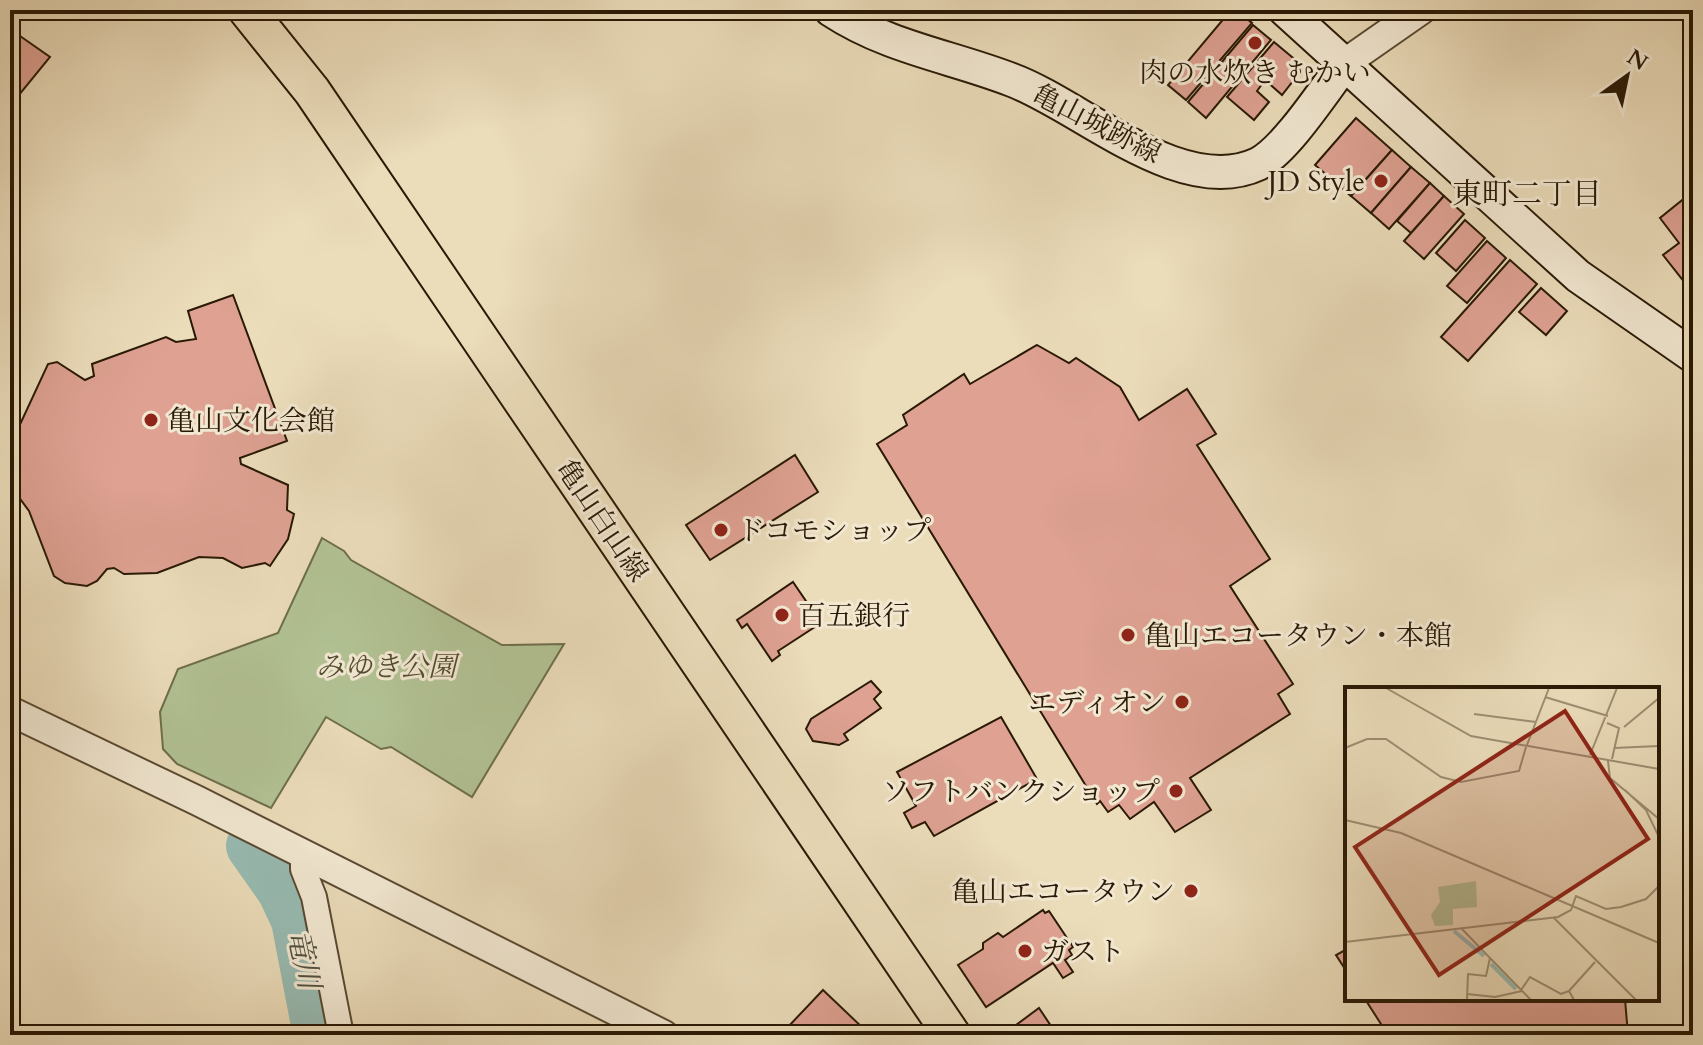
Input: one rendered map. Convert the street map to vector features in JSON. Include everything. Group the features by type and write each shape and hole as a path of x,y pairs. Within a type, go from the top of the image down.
{"main road":[{"name":"亀山白山線","path":"247,10 312,91 952,1035"},
{"name":"亀山城跡線","path":"831,10 876,36 915,51 1015,80 1158,158 1215,172 1257,164 1276,151 1345,63"},
{"path":"1285,10 1578,276 1689,348"}],"street":[{"path":"1345,63 1421,10"},
{"path":"10,711 182,793 664,1035"},
{"path":"303,856 303,869 314,897 341,1035"}],"green space":[{"name":"みゆき公園","path":"322,538 344,551 351,560 502,645 564,644 472,797 391,747 381,749 326,717 271,808 177,764 163,749 160,712 178,669 278,633"}],"building":[{"path":"1231,10 1236,10 1252,23 1186,100 1168,85"},
{"path":"1253,25 1271,40 1206,118 1188,102"},
{"path":"10,29 50,57 10,106"},
{"path":"1274,42 1298,62 1300,72 1282,95 1265,80 1257,91 1269,102 1254,120 1227,97"},
{"path":"1356,118 1392,150 1351,196 1315,165"},
{"name":"JD Style","path":"1392,150 1411,167 1371,213 1351,196"},
{"path":"1411,167 1430,183 1389,229 1371,213"},
{"path":"1430,183 1444,196 1411,233 1397,221"},
{"path":"1444,196 1464,214 1424,259 1404,241"},
{"path":"1686,197 1693,206 1693,293 1663,255 1679,243 1660,218"},
{"path":"1465,220 1485,238 1456,271 1436,253"},
{"path":"1487,241 1506,258 1467,303 1447,286"},
{"path":"1510,260 1537,284 1468,361 1441,337"},
{"path":"1541,288 1567,311 1546,335 1519,312"},
{"name":"亀山文化会館","path":"233,295 287,441 240,458 241,464 288,485 287,510 294,514 288,539 270,566 265,563 242,568 223,558 199,557 157,573 124,574 114,568 107,569 97,581 87,586 65,583 54,576 29,511 10,485 10,446 48,364 57,362 85,380 94,376 92,364 166,337 176,342 196,339 188,311"},
{"name":"亀山エコータウン・本館","path":"1037,345 1069,363 1076,358 1120,387 1139,420 1187,389 1216,434 1197,445 1270,559 1230,586 1293,684 1278,694 1290,714 1190,778 1211,810 1175,832 1154,802 1130,819 1119,805 1108,812 1100,801 1097,804 877,444 907,425 903,415 964,374 970,384"},
{"path":"795,455 818,492 710,560 686,525"},
{"path":"793,582 821,623 778,651 780,655 772,661 747,624 742,628 737,620"},
{"path":"871,681 881,692 874,699 881,708 844,734 848,740 839,745 813,741 806,729 811,719"},
{"path":"1001,717 1037,779 934,836 925,822 912,828 904,813 916,806 897,772"},
{"path":"1043,910 1045,913 1049,911 1073,947 1069,950 1072,955 1065,960 1073,972 1063,978 1053,963 986,1007 958,965 983,949 983,943 998,933 1003,937"},
{"path":"1345,950 1345,969 1336,955"},
{"path":"823,990 865,1030 861,1035 792,1035 786,1029"},
{"path":"1366,1001 1625,1001 1628,1035 1461,1035 1459,1031 1454,1035 1388,1035"},
{"path":"1039,1008 1057,1035 1016,1035 1012,1028"}],"waterway":[{"name":"竜川","path":"252,846 283,890 297,920 319,1035"}],"place":[{"name":"肉の水炊き むかい","path":"1255,43"},
{"name":"JD Style","path":"1381,181"},
{"name":"亀山文化会館","path":"151,420"},
{"name":"ドコモショップ","path":"721,530"},
{"name":"百五銀行","path":"782,615"},
{"name":"亀山エコータウン・本館","path":"1128,635"},
{"name":"エディオン","path":"1182,702"},
{"name":"ソフトバンクショップ","path":"1176,791"},
{"name":"亀山エコータウン","path":"1191,891"},
{"name":"ガスト","path":"1025,951"}],"district":[{"name":"東町二丁目","path":"1527,194"}]}
